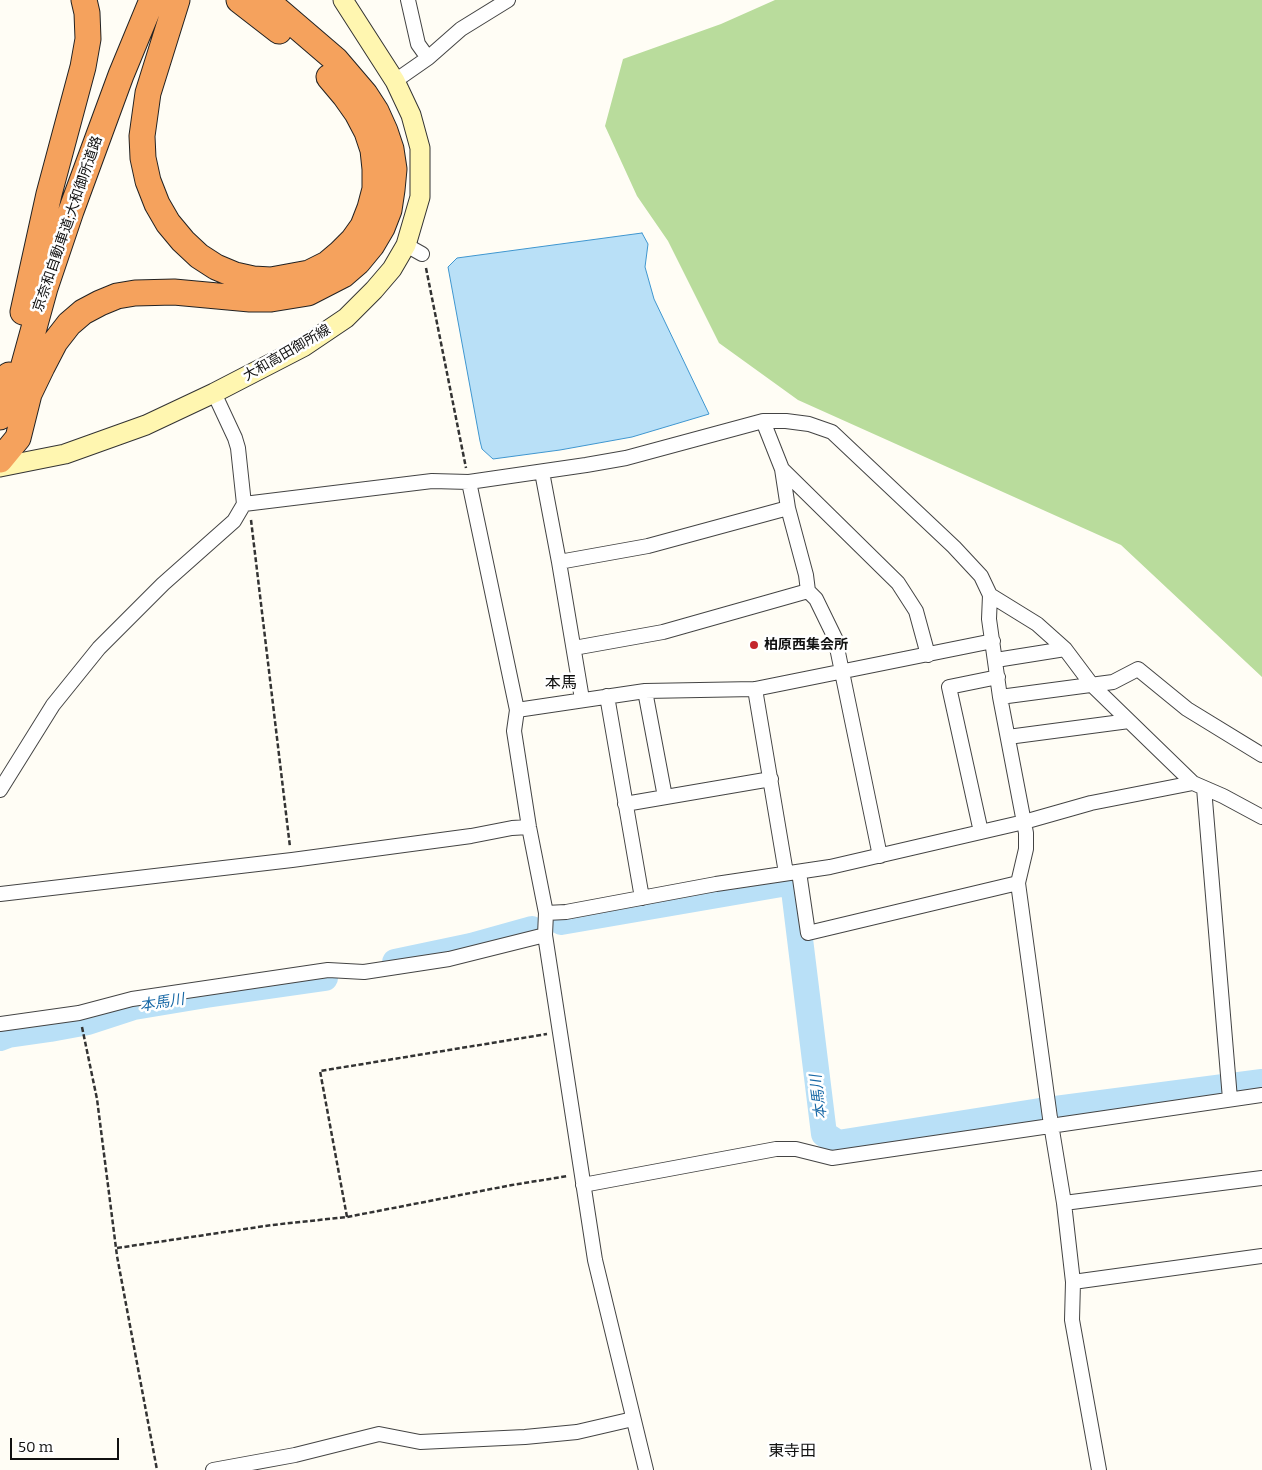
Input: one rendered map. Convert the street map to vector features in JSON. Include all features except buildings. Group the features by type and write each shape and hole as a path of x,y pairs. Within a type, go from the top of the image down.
{"highway":[{"path":"0,417 49,194 83,67 88,39 87,13 84,0"},
{"name":"京奈和自動車道;大和御所道路","path":"5,448 45,288 121,75 152,0"},
{"path":"177,0 154,68 144,114 143,158 148,181 157,204 168,223 183,241 199,256 216,267 235,275 253,279 290,278 309,273 327,264 353,240 363,226 375,189 376,170 373,150 367,132 357,113 328,75 239,0"},
{"path":"5,448 42,366 55,342 83,312 117,296 145,292 174,292 250,299 277,298 308,293 343,275 358,262 372,245 382,228 389,210 394,169 386,131 376,111 361,88 336,60 266,0"}],"main road":[{"name":"大和高田御所線","path":"0,467 65,454 146,425 214,393 303,347 346,318 414,250 420,197 420,148 411,115 395,81 343,0"}],"street":[{"path":"343,0 348,0"},
{"path":"408,0 418,44 428,58"},
{"path":"395,81 428,58 461,29 508,0"},
{"path":"0,790 53,705 99,648 163,584 234,521 244,504 236,443 214,393"},
{"path":"244,504 432,482 468,482 542,472 626,458 763,421 786,421 810,424 832,432 954,547 981,576 990,595 989,619 1000,697 1026,833 1026,849 1018,883 1050,1121 1064,1203 1073,1282 1072,1320 1099,1470"},
{"path":"763,421 782,469 788,508 806,575 808,592 816,599 834,638 880,856"},
{"path":"782,469 898,583 916,611 928,655"},
{"path":"542,472 582,699"},
{"path":"468,482 518,710 514,731 546,924 560,1032 595,1260 646,1470"},
{"path":"559,562 648,546 788,508"},
{"path":"574,648 663,632 808,592"},
{"path":"990,595 1037,624 1065,649 1092,686 1199,786 1223,796 1262,817"},
{"path":"518,710 645,691 755,689 993,641"},
{"path":"996,660 1065,649"},
{"path":"1000,697 1113,682 1138,669 1186,709 1262,755"},
{"path":"981,832 949,687 998,677"},
{"path":"755,689 770,779 808,933 1018,883"},
{"path":"645,691 665,797"},
{"path":"606,696 642,898"},
{"path":"1008,737 1129,721"},
{"path":"625,804 770,779"},
{"path":"0,1024 79,1014 132,999 299,974 328,970 364,972 449,959 546,924 566,912 880,856 1024,822 1091,803 1199,786"},
{"path":"1199,786 1229,1089"},
{"path":"0,894 292,860 529,827"},
{"path":"582,1180 776,1150 796,1149 832,1158 1229,1089 1262,1095"},
{"path":"1064,1203 1262,1178"},
{"path":"1073,1282 1262,1256"},
{"path":"213,1470 295,1455 378,1434 420,1442 525,1437 576,1432 633,1419"}],"path":[{"path":"414,250 468,482"},
{"path":"244,504 252,524 292,860"},
{"path":"81,1026 97,1099 117,1256 157,1470"},
{"path":"347,1217 320,1071 560,1032"},
{"path":"117,1248 272,1225 347,1217 512,1185 582,1180"}],"green space":[{"path":"775,0 1262,0 1262,677 1121,545 798,400 719,343 668,241 637,196 605,126 623,59 721,24"}],"water":[{"path":"642,233 648,244 645,267 654,299 709,414 632,437 560,450 493,459 482,449 480,441 448,267 457,258"}],"waterway":[{"name":"本馬川","path":"561,922 793,882 824,1134 838,1143 1040,1111 1262,1082"},
{"name":"本馬川","path":"395,962 471,946 532,929"},
{"name":"本馬川","path":"0,1038 8,1035 88,1022 134,1007 325,978"}],"place":[{"name":"柏原西集会所","path":"754,645"}],"district":[{"name":"本馬","path":"561,684"},
{"name":"東寺田","path":"792,1452"}]}
